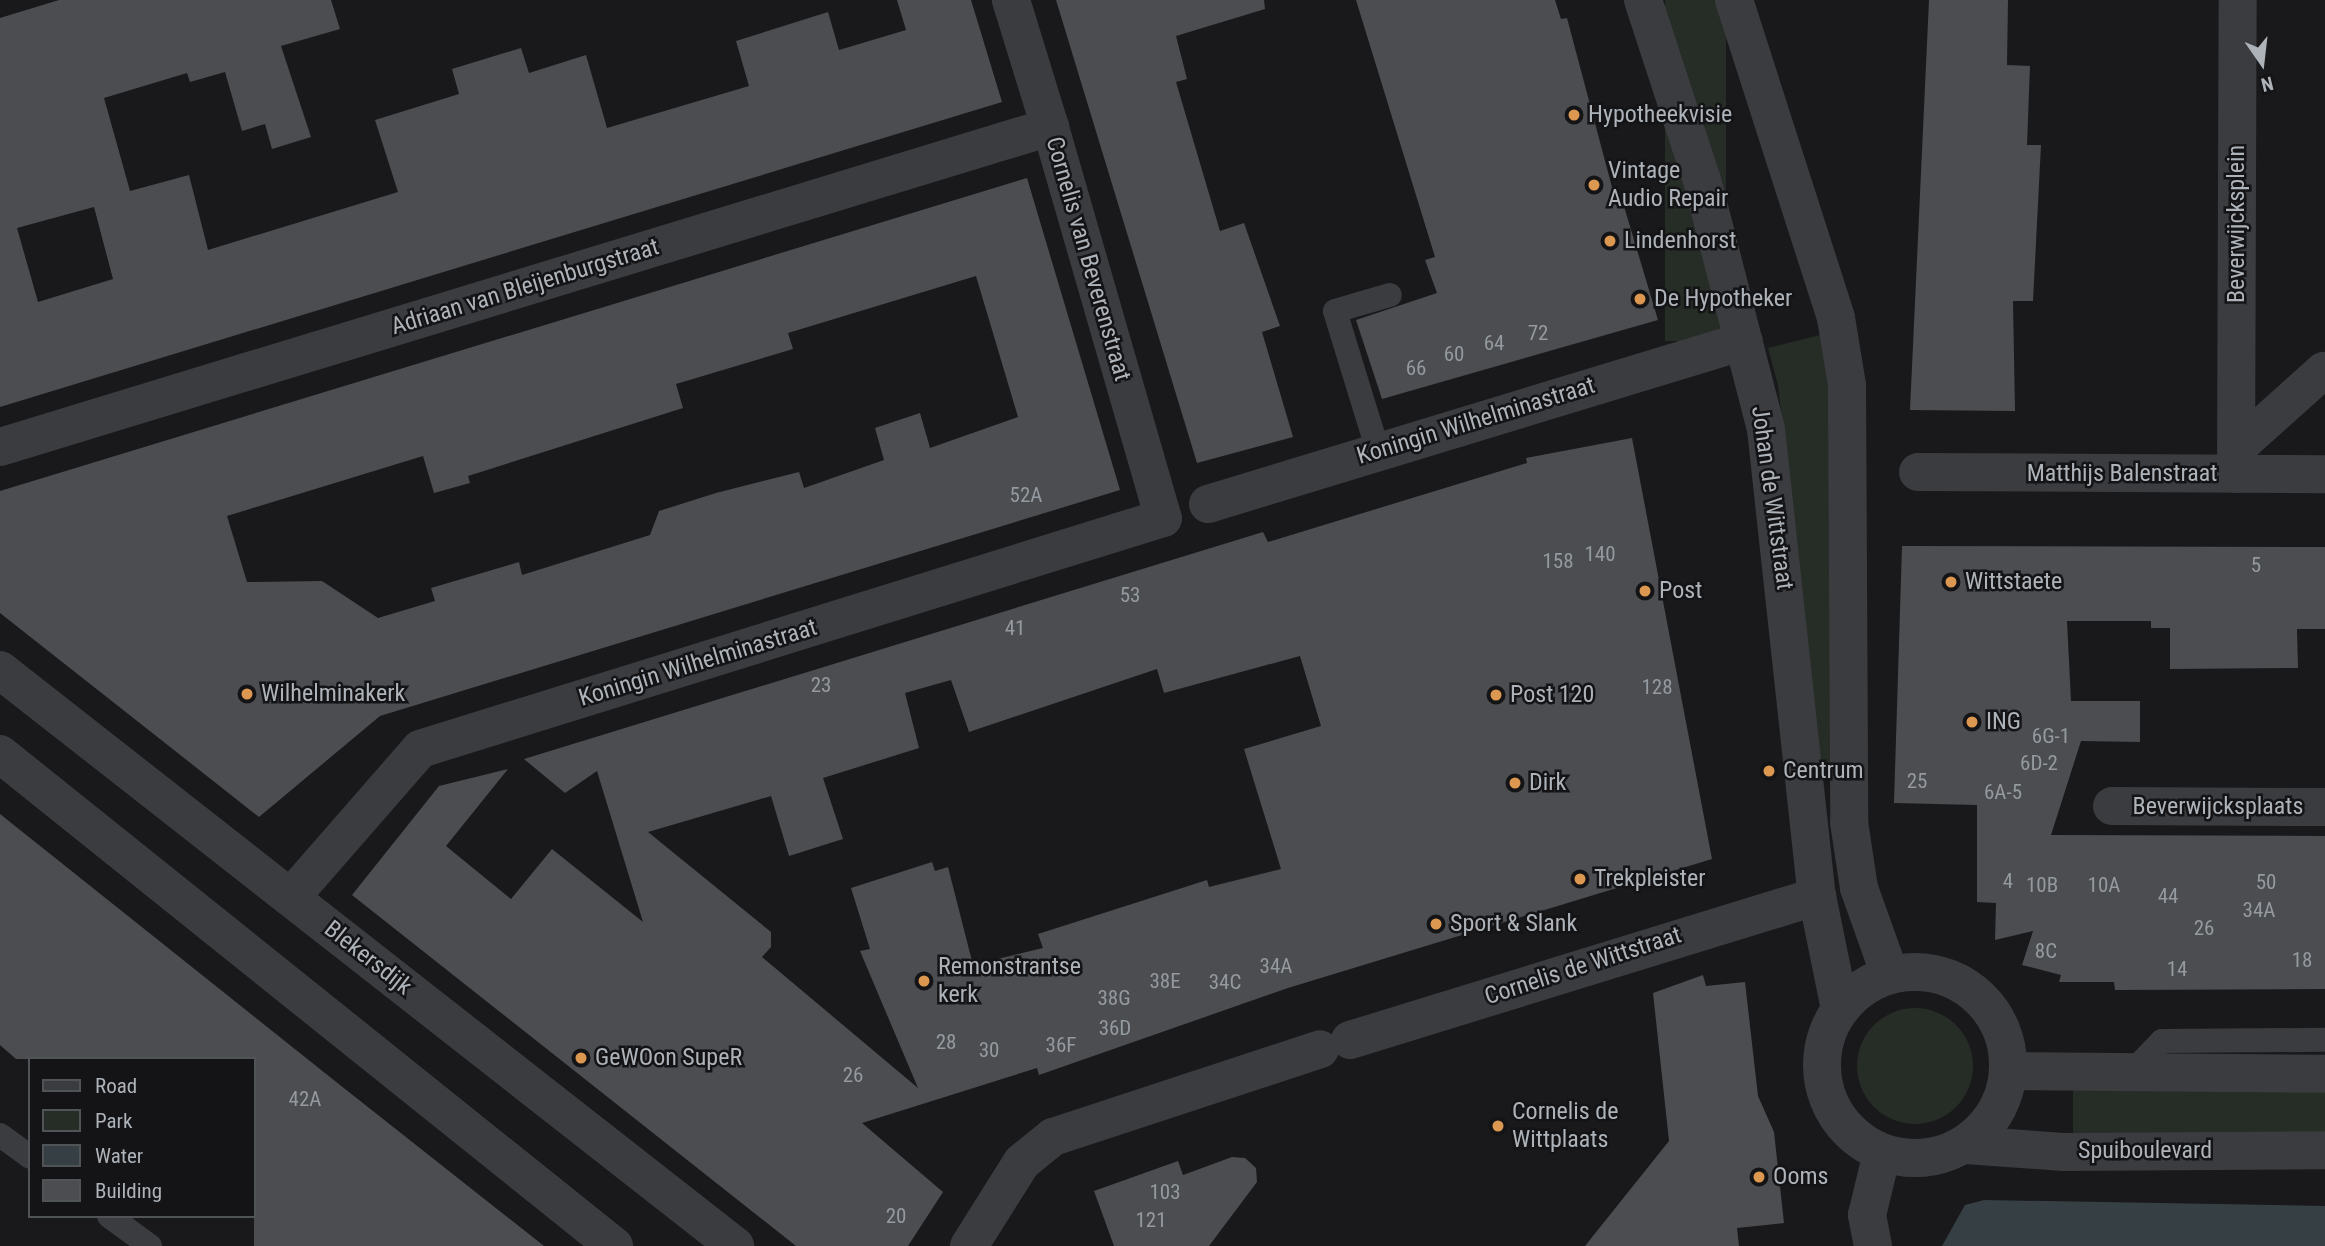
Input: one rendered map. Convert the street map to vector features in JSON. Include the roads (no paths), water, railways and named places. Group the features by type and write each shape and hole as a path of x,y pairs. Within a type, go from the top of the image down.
{"street":[{"name":"Cornelis van Beverenstraat","path":"1011,0 1163,518"},
{"name":"Johan de Wittstraat","path":"1643,0 1702,180 1766,429 1817,896 1840,1009"},
{"path":"1734,0 1836,318 1847,384 1849,822 1859,888 1890,975"},
{"name":"Beverwijcksplein","path":"2236,461 2238,0"},
{"name":"Adriaan van Bleijenburgstraat","path":"0,447 1050,127"},
{"name":"Koningin Wilhelminastraat","path":"1208,504 1744,341"},
{"path":"2236,461 2323,370"},
{"name":"Matthijs Balenstraat","path":"1918,472 2236,461 2325,474"},
{"name":"Koningin Wilhelminastraat","path":"291,897 420,749 1163,518"},
{"name":"Blekersdijk","path":"0,670 735,1246"},
{"path":"0,754 614,1246"},
{"name":"Beverwijcksplaats","path":"2112,806 2325,807"},
{"name":"Cornelis de Wittstraat","path":"969,1246 1022,1162 1053,1137 1335,1044 1817,896"},
{"path":"1934,974 1974,993 2001,1028 2009,1071 1996,1113 1966,1145 1910,1159 1882,1153 1843,1126 1823,1084 1823,1047 1840,1009 1890,975 1934,974"},
{"path":"2009,1071 2325,1074"},
{"name":"Spuiboulevard","path":"1966,1145 2064,1152 2325,1150"},
{"path":"1873,1246 1867,1215 1882,1153"}],"lane":[{"path":"1378,451 1335,310 1390,295"},
{"path":"2130,1074 2162,1041 2325,1040"},
{"path":"1,1138 28,1156"},
{"path":"113,1218 150,1246"}],"water":[{"path":"1984,1200 2325,1206 2325,1246 1942,1246 1965,1205"}],"place":[{"name":"Hypotheekvisie","path":"1574,115"},
{"name":"Vintage Audio Repair","path":"1594,185"},
{"name":"Lindenhorst","path":"1610,241"},
{"name":"De Hypotheker","path":"1640,299"},
{"name":"Wittstaete","path":"1951,582"},
{"name":"Post","path":"1645,591"},
{"name":"Wilhelminakerk","path":"247,694"},
{"name":"Post 120","path":"1496,695"},
{"name":"ING","path":"1972,722"},
{"name":"Centrum","path":"1769,771"},
{"name":"Dirk","path":"1515,783"},
{"name":"Trekpleister","path":"1580,879"},
{"name":"Sport & Slank","path":"1436,924"},
{"name":"Remonstrantse kerk","path":"924,981"},
{"name":"GeWOon SupeR","path":"581,1058"},
{"name":"Cornelis de Wittplaats","path":"1498,1126"},
{"name":"Ooms","path":"1759,1177"}]}
